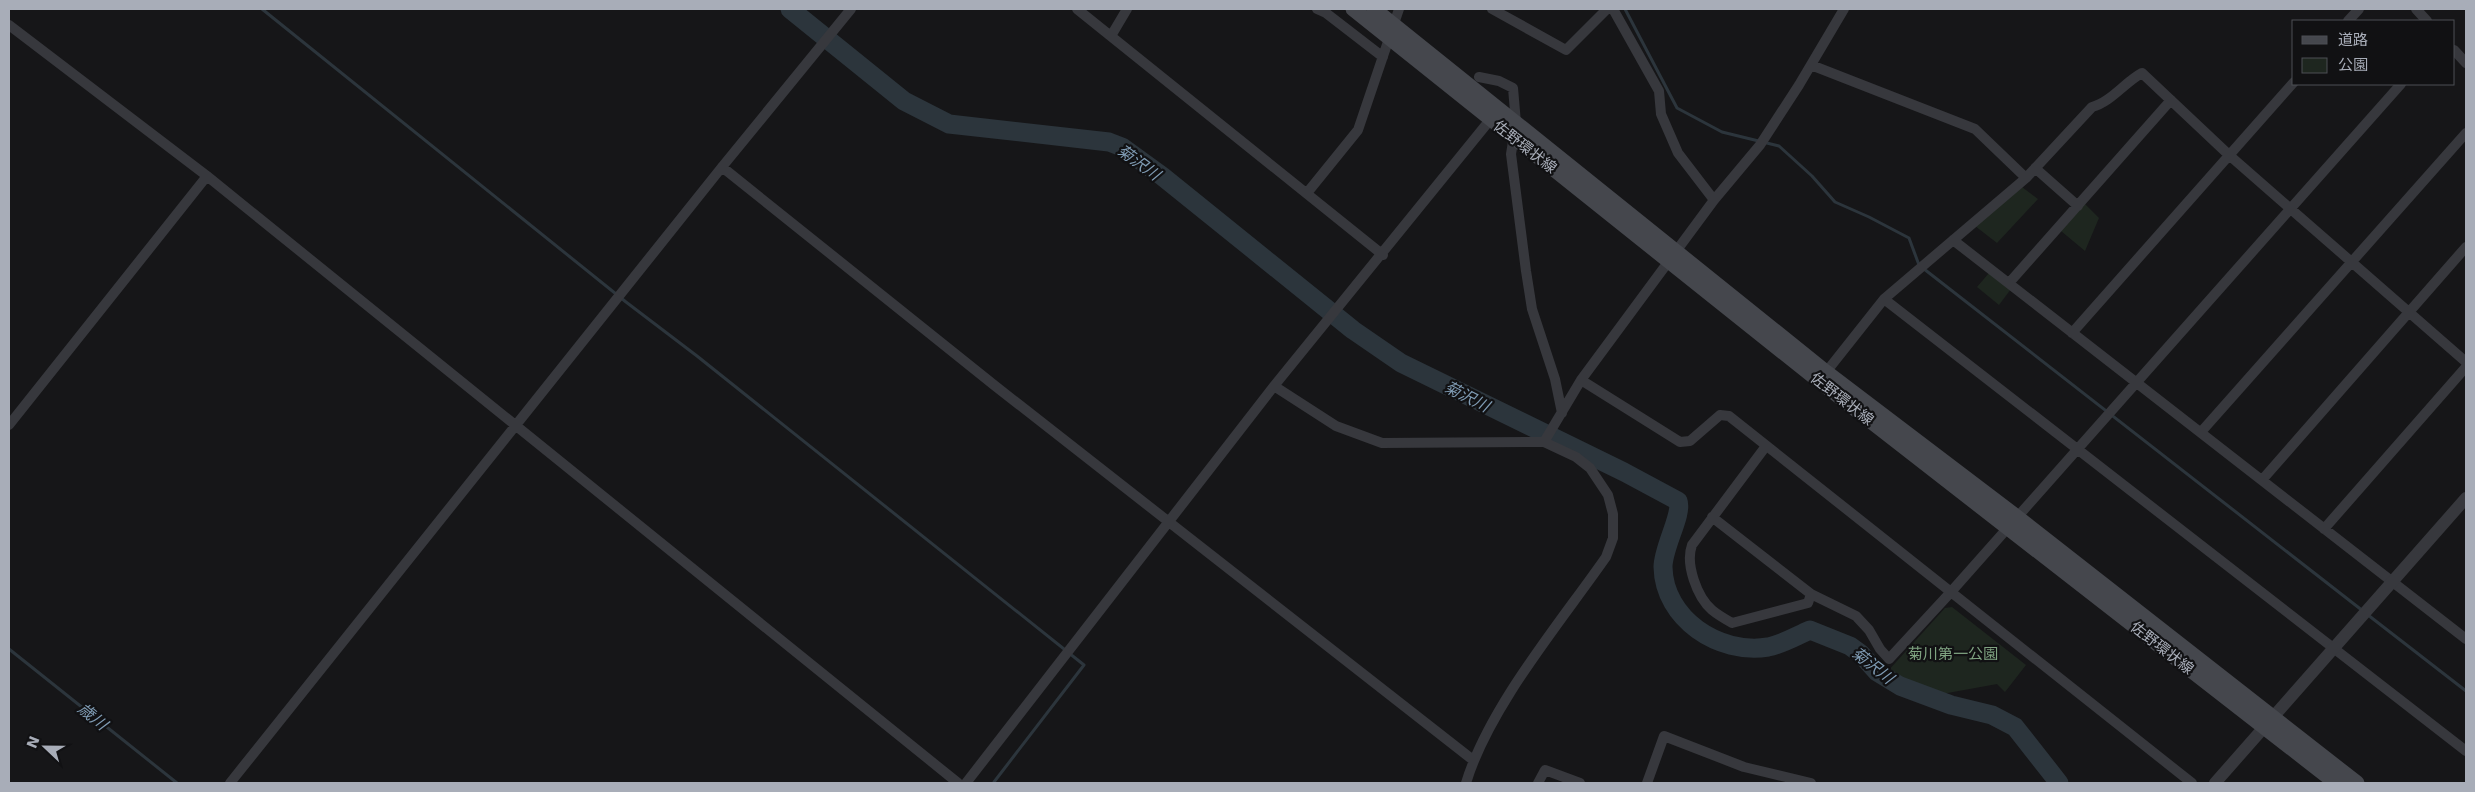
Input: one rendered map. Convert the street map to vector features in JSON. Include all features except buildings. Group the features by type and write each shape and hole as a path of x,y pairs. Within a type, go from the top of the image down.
{"main road":[{"name":"佐野環状線","path":"1353,9 1392,31 1495,114 1514,139 1672,256"},
{"name":"佐野環状線","path":"1374,9 1392,31"},
{"name":"佐野環状線","path":"1495,114 1516,123 1672,256 1822,376 2267,722 2336,783"},
{"name":"佐野環状線","path":"2267,722 2356,783"}],"street":[{"path":"230,783 722,167 851,9"},
{"path":"1077,9 1383,255"},
{"path":"1112,36 1127,9"},
{"path":"1317,9 1326,13 1384,57"},
{"path":"1307,193 1358,130 1399,9"},
{"path":"1492,9 1566,50 1607,9"},
{"path":"1613,9 1659,91 1661,114 1678,153 1714,200"},
{"path":"1544,442 1581,380 1714,200 1760,145 1844,9"},
{"path":"2349,20 2359,9"},
{"path":"2416,9 2426,20"},
{"path":"9,25 206,176 958,783"},
{"path":"2455,51 2466,62"},
{"path":"1810,65 1976,129 2026,178"},
{"path":"1822,376 1884,299 2026,178 2092,107 2102,104 2142,73 2229,155 2466,362"},
{"path":"1479,77 1498,81 1513,88 1516,123 1511,154 1532,309 1555,379 1562,412"},
{"path":"2072,333 2292,84"},
{"path":"1712,517 1811,594 1856,616 1869,630 1880,649 1889,659 1950,594 2400,85"},
{"path":"2009,283 2171,100"},
{"path":"966,783 1274,386 1383,255 1495,114"},
{"path":"2201,432 2466,133"},
{"path":"722,167 994,385 1473,760"},
{"path":"2035,168 2078,206"},
{"path":"9,425 206,176"},
{"path":"1953,240 2466,639"},
{"path":"2262,480 2466,247"},
{"path":"1884,299 2466,750"},
{"path":"2324,529 2466,367"},
{"path":"1581,380 1680,442 1690,441 1711,421 1724,414 2192,783"},
{"path":"1274,386 1336,426 1382,443 1544,442 1576,457 1590,468 1602,482 1613,514 1613,538 1606,557 1510,692 1473,760 1466,783"},
{"path":"1766,446 1692,545 1689,553 1693,577 1705,601 1712,610 1732,623 1800,606 1808,603 1811,594"},
{"path":"2214,783 2466,498"},
{"path":"1647,783 1664,736 1744,766 1811,783"},
{"path":"1538,783 1545,770 1580,783"}],"green space":[{"path":"2022,187 2038,199 1997,243 1975,226"},
{"path":"2084,203 2099,218 2085,251 2061,231"},
{"path":"1989,273 2011,289 1999,305 1977,287"},
{"name":"菊川第一公園","path":"1952,607 2026,665 2005,692 1997,684 1931,696 1904,685 1887,672 1945,608"}],"waterway":[{"path":"262,9 626,302 697,356 1084,665 995,783"},
{"name":"菊沢川","path":"790,9 904,101 949,124 1109,142 1122,147 1162,176 1353,330 1401,363 1624,472 1678,501 1678,514 1666,550 1663,567 1666,586 1673,603 1698,630 1714,639 1731,645 1749,648 1774,646 1810,630 1850,646 1861,654 1877,672 1900,686 1951,705 1992,715 2015,727 2059,783"},
{"path":"1625,9 1677,108 1722,132 1779,146 1812,176 1835,202 1909,238 1919,265"},
{"path":"1924,269 2363,611"},
{"path":"2368,615 2466,691"},
{"name":"歳川","path":"9,649 177,783"}]}
